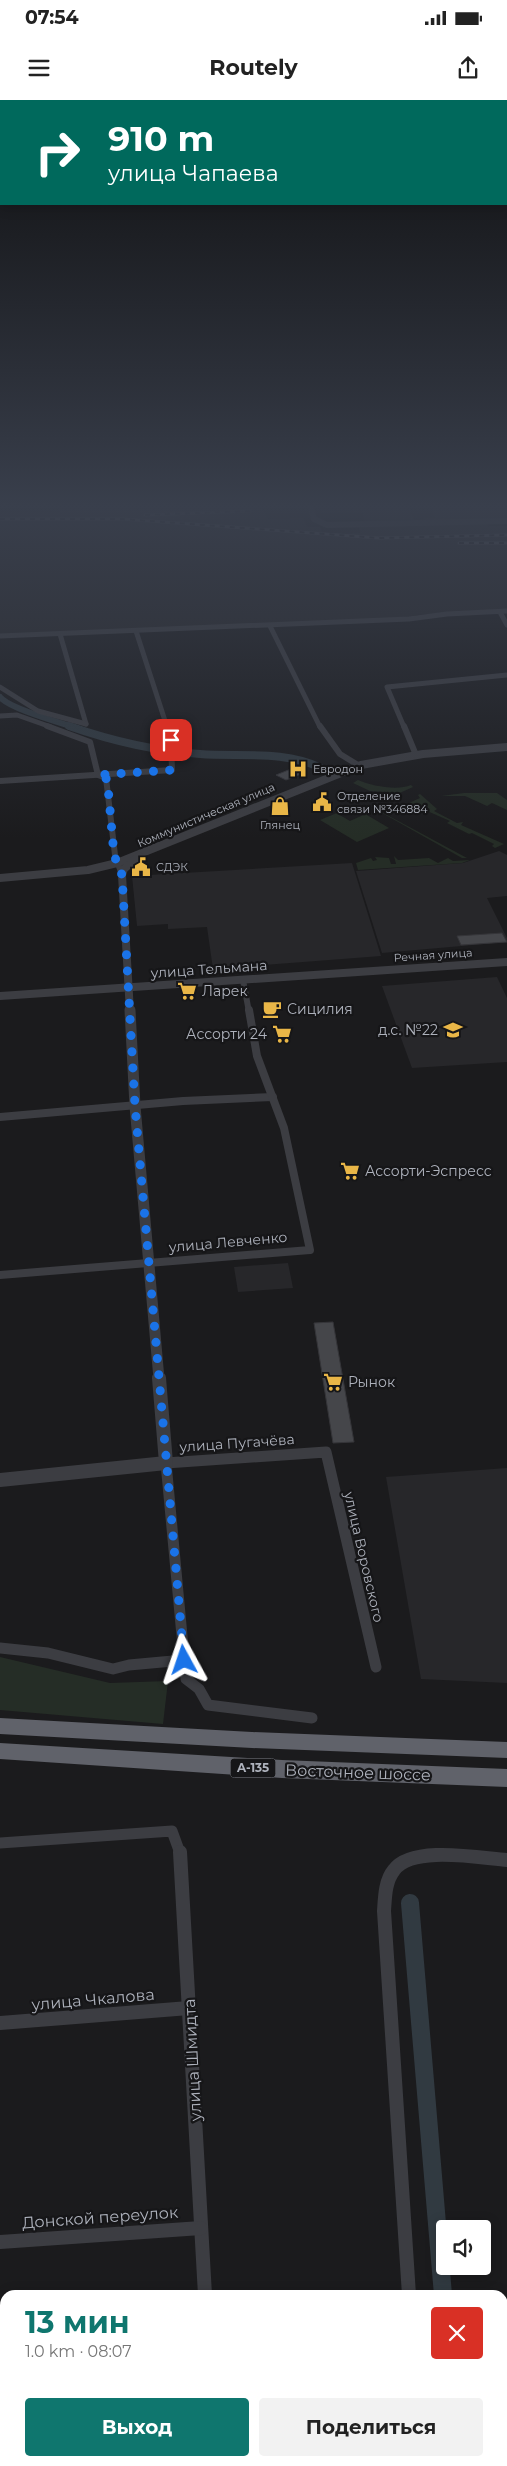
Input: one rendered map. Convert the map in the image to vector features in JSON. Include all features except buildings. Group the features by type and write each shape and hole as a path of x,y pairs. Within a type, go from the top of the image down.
{"highway":[{"name":"Восточное шоссе","path":"0,1726 252,1740 507,1750"},
{"name":"Восточное шоссе","path":"0,1751 274,1769 507,1778"}],"street":[{"path":"0,636 270,626 411,617"},
{"path":"270,626 322,731 340,754 358,765"},
{"path":"0,781 172,770 171,740 136,631"},
{"path":"0,687 38,711 86,724 60,634"},
{"path":"416,755 387,687 507,675"},
{"path":"0,716 17,716 90,742 98,775"},
{"name":"Коммунистическая улица","path":"0,878 88,870 117,863 139,856 358,765 416,755 507,747"},
{"path":"98,775 106,778 117,863 122,875 135,1106 186,1679 199,1689 208,1705 312,1718"},
{"path":"122,875 124,869 139,856"},
{"name":"Речная улица","path":"360,972 507,962"},
{"name":"улица Тельмана","path":"0,996 360,972"},
{"path":"0,1117 183,1101 273,1097 257,1056 243,980"},
{"name":"улица Левченко","path":"0,1275 310,1250 284,1128 273,1097"},
{"name":"улица Пугачёва","path":"0,1480 166,1463 326,1452"},
{"name":"улица Воровского","path":"326,1452 376,1667"},
{"path":"0,1648 48,1653 113,1669 184,1660"},
{"name":"улица Шмидта","path":"0,1843 172,1831 180,1849 205,2290"},
{"path":"409,2290 384,1911 387,1883 396,1868 411,1859 432,1856 507,1860"},
{"name":"улица Чкалова","path":"0,2023 189,2008"},
{"name":"Донской переулок","path":"0,2242 202,2228"}],"shaded area":[{"path":"0,617 407,617 404,618 0,636"},
{"path":"358,780 384,787 399,788 411,785 413,787 393,796 386,792 370,791 353,783"},
{"path":"464,793 497,793 507,800 507,810 492,803 487,806 465,796 441,796"},
{"path":"420,794 437,809 434,811 457,823 463,822 461,825 504,844 495,848 492,846 494,844 472,833 469,834 447,823 450,821 409,803 420,798 418,795"},
{"path":"361,801 467,858 462,858"},
{"path":"356,805 359,806 338,814 350,821 368,813 364,809 371,813 367,815 389,828 357,842 320,820"},
{"path":"499,851 507,855 507,896 487,898 507,938 507,942 382,953 356,871 463,863"},
{"path":"394,856 398,860 429,858 438,863 448,858 453,861 470,860 462,863 358,870 356,863 371,858 373,861 377,860 375,857 389,858 391,864 396,864"},
{"path":"352,863 381,956 213,969 207,927 168,929 168,924 137,926 132,876"},
{"name":"д.с. №22","path":"497,977 507,998 507,1062 412,1068 382,986"},
{"path":"288,1263 293,1288 238,1292 234,1267"},
{"path":"507,1468 507,1683 421,1679 386,1477"},
{"path":"0,1657 110,1683 168,1681 163,1724 0,1710"}],"waterway":[{"path":"0,697 13,706 73,727"},
{"path":"69,726 117,741 150,748 183,753 277,756 307,762 321,768"},
{"path":"410,1903 443,2290"}],"place":[{"name":"Евродон","path":"298,769"},
{"name":"Отделение связи №346884","path":"322,802"},
{"name":"Глянец","path":"280,806"},
{"name":"СДЭК","path":"141,867"},
{"name":"Ларек","path":"187,991"},
{"name":"Сицилия","path":"272,1009"},
{"name":"д.с. №22","path":"453,1030"},
{"name":"Ассорти 24","path":"282,1034"},
{"name":"Ассорти-Эспресс","path":"350,1171"},
{"name":"Рынок","path":"333,1382"}],"route":[{"path":"171,740 172,770 98,775 106,778 114,855 122,875 135,1106 184,1660"}]}
